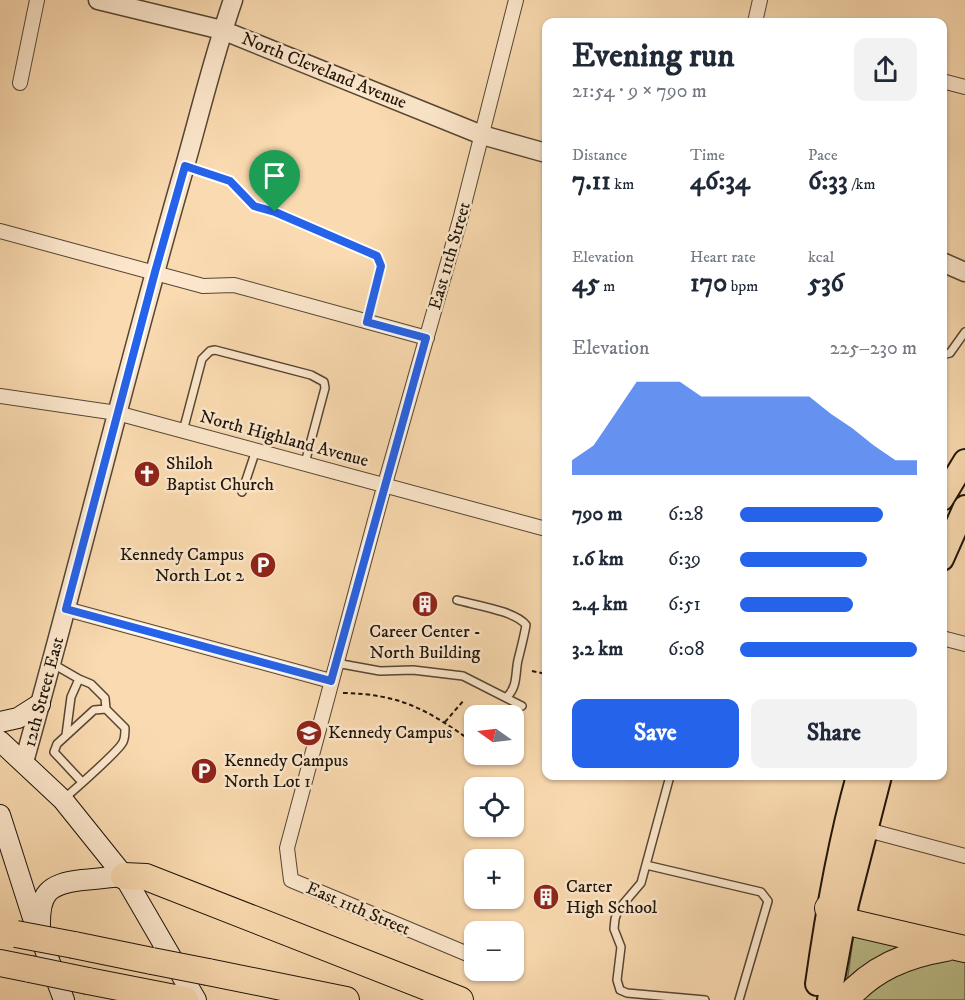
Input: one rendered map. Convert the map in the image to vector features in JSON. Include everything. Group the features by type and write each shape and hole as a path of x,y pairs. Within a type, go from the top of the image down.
{"highway":[{"path":"124,876 146,877 460,1000"},
{"path":"840,911 962,943"},
{"path":"8,932 346,1000"},
{"path":"845,1000 866,978 885,966 924,951 962,943"},
{"path":"0,963 185,999"}],"main road":[{"path":"947,491 965,461"},
{"path":"947,548 965,507"},
{"path":"0,722 18,718 40,704"},
{"path":"0,741 63,800 124,876 185,999"},
{"path":"829,1000 840,911 855,826 858,780"},
{"path":"855,826 878,780"},
{"path":"0,815 64,1000"},
{"path":"43,943 40,929 41,905 49,891 56,885 124,876"},
{"path":"814,1000 840,911"}],"street":[{"path":"20,83 37,0"},
{"name":"North Cleveland Avenue","path":"98,0 124,3 222,30 482,135 542,152"},
{"name":"12th Street East","path":"24,762 155,272 222,30 233,0"},
{"name":"East 11th Street","path":"464,953 291,880 287,848 384,484 460,220 516,0"},
{"path":"756,18 760,0"},
{"path":"947,82 965,87"},
{"path":"0,231 203,286 234,285 426,338"},
{"path":"947,264 965,272"},
{"name":"North Highland Avenue","path":"0,396 117,413 542,528"},
{"path":"66,609 331,681"},
{"path":"947,639 965,644"},
{"path":"855,826 965,856"}],"lane":[{"path":"185,166 230,181 254,206 275,212 377,256 381,266 367,322"},
{"path":"947,354 950,353 965,332"},
{"path":"183,431 202,359 210,351 215,350 310,375 324,382 326,388 305,463"},
{"path":"242,492 256,450"},
{"path":"457,600 512,615 522,619 526,625 512,692 507,697"},
{"path":"52,663 91,684 105,698 106,709 125,728 123,743 63,800"},
{"path":"336,663 380,671 413,670 463,676 520,705"},
{"path":"66,735 71,697 79,679"},
{"path":"82,782 54,752 57,744 94,710 106,709"},
{"path":"669,780 641,883 623,903 615,919 614,929 621,948 616,980 620,990 637,995 705,1000"},
{"path":"646,864 761,892 765,896 768,901 739,1000"}],"path":[{"path":"531,671 542,673"},
{"path":"342,693 372,694 400,700 445,722 464,736"},
{"path":"445,722 464,700"}],"green space":[{"path":"854,931 923,943 846,990"},
{"path":"965,957 965,1000 854,1000 920,958"}],"place":[{"name":"Shiloh Baptist Church","path":"147,474"},
{"name":"Kennedy Campus North Lot 2","path":"263,565"},
{"name":"Career Center - North Building","path":"425,604"},
{"name":"Kennedy Campus","path":"309,733"},
{"name":"Kennedy Campus North Lot 1","path":"204,771"},
{"name":"Carter High School","path":"546,897"}],"route":[{"path":"185,166 230,181 254,206 275,212 377,256 381,266 367,322 426,338 331,681 66,609 185,166"}]}
